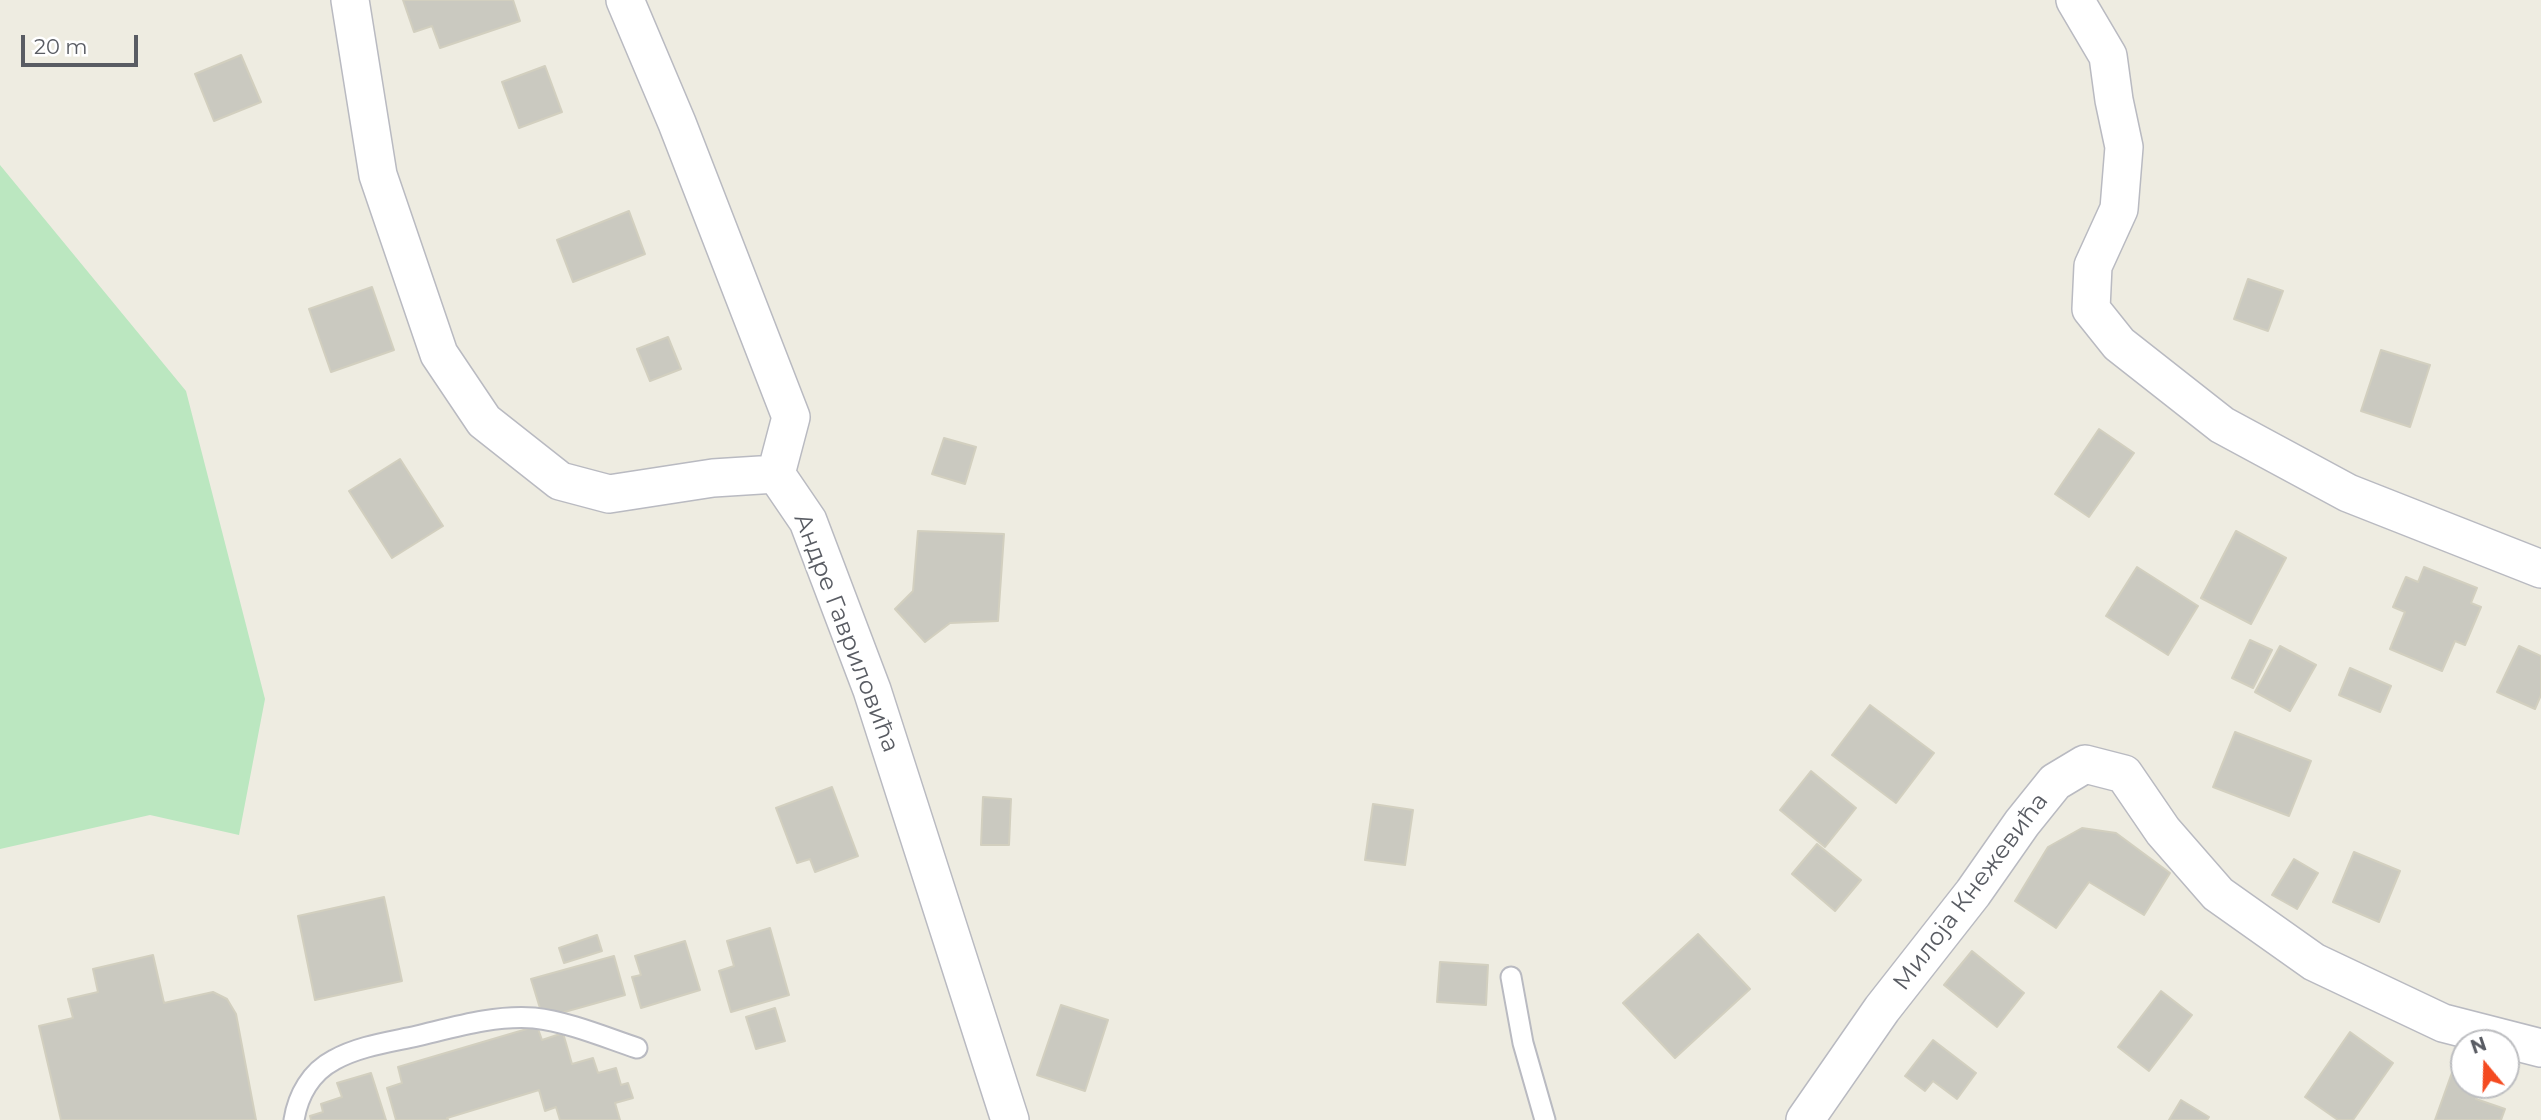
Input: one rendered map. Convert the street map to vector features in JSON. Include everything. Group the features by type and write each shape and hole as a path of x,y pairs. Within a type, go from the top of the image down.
{"street":[{"path":"350,0 378,175 439,355 484,421 560,481 609,494 713,478 776,474 791,417 677,123 625,0"},
{"path":"2075,0 2108,55 2124,147 2119,209 2093,266 2091,309 2119,344 2222,425 2348,493 2541,569"},
{"name":"Андре Гавриловића","path":"776,474 808,521 872,690 1010,1120"},
{"name":"Милоја Кнежевића","path":"1805,1120 1882,1009 2054,782 2085,764 2124,774 2163,831 2218,894 2314,962 2443,1023 2541,1048"}],"lane":[{"path":"1511,977 1523,1043 1545,1120"},
{"path":"294,1120 297,1103 309,1081 333,1060 371,1047 499,1017 535,1018 562,1024 637,1048"}],"green space":[{"path":"0,165 186,391 265,699 239,835 150,815 0,849"}],"building":[{"path":"403,0 513,0 520,21 440,48 432,26 414,32"},
{"path":"241,55 261,102 214,121 195,74"},
{"path":"545,66 562,112 519,128 502,82"},
{"path":"629,211 645,254 573,282 557,240"},
{"path":"2248,279 2283,291 2268,331 2234,319"},
{"path":"372,287 394,350 331,372 309,309"},
{"path":"668,337 681,369 650,381 637,349"},
{"path":"2381,350 2430,365 2410,427 2361,411"},
{"path":"2099,429 2134,453 2089,517 2055,494"},
{"path":"944,438 976,447 965,484 932,474"},
{"path":"400,459 443,526 392,558 349,491"},
{"path":"918,531 1004,534 998,621 950,623 925,642 895,609 913,591"},
{"path":"2236,531 2286,558 2251,624 2201,598"},
{"path":"2137,567 2198,606 2168,655 2106,616"},
{"path":"2424,567 2477,588 2471,603 2481,607 2465,645 2455,641 2442,671 2390,649 2405,612 2393,607 2406,577 2418,582"},
{"path":"2250,640 2272,650 2253,688 2232,678"},
{"path":"2280,646 2316,665 2290,711 2255,692"},
{"path":"2519,646 2541,656 2541,695 2535,709 2497,692"},
{"path":"2350,668 2391,686 2380,712 2339,695"},
{"path":"1870,705 1934,753 1896,803 1832,755"},
{"path":"2235,732 2311,761 2289,816 2213,787"},
{"path":"1811,771 1856,808 1825,847 1780,810"},
{"path":"832,787 858,856 815,872 810,859 797,863 776,808"},
{"path":"983,797 1011,799 1009,845 981,845"},
{"path":"1373,804 1413,810 1405,865 1365,860"},
{"path":"2082,828 2116,833 2170,873 2144,915 2089,882 2056,928 2015,901 2048,847"},
{"path":"1817,844 1861,880 1835,911 1792,874"},
{"path":"2354,852 2400,871 2379,922 2333,902"},
{"path":"2294,859 2318,873 2297,909 2272,895"},
{"path":"384,897 402,981 315,1000 298,916"},
{"path":"770,928 789,995 731,1012 719,971 734,966 727,941"},
{"path":"1698,934 1750,989 1675,1058 1623,1003"},
{"path":"597,935 602,951 564,963 559,948"},
{"path":"685,941 700,990 641,1008 632,977 641,975 635,956"},
{"path":"1972,951 2024,993 1997,1027 1944,985"},
{"path":"153,955 164,1003 213,992 227,999 236,1014 256,1120 61,1120 39,1026 73,1018 68,999 98,992 93,969"},
{"path":"614,956 625,995 543,1018 531,979"},
{"path":"1440,962 1488,965 1486,1005 1437,1002"},
{"path":"2161,991 2192,1015 2149,1071 2118,1047"},
{"path":"1061,1005 1108,1020 1085,1091 1037,1075"},
{"path":"775,1008 785,1041 756,1049 746,1017"},
{"path":"537,1026 542,1040 563,1033 572,1064 593,1058 598,1073 616,1068 621,1085 628,1083 633,1098 615,1103 620,1120 560,1120 556,1107 545,1111 539,1090 447,1118 448,1120 396,1120 387,1088 402,1083 398,1067"},
{"path":"2350,1032 2393,1063 2353,1120 2338,1120 2305,1097"},
{"path":"1933,1040 1976,1073 1957,1099 1933,1081 1925,1091 1905,1076"},
{"path":"371,1073 386,1120 311,1120 310,1116 323,1112 321,1104 342,1097 337,1083"},
{"path":"2450,1078 2450,1099 2476,1099 2505,1109 2501,1120 2435,1120"},
{"path":"2181,1100 2209,1117 2207,1120 2169,1120"}]}
